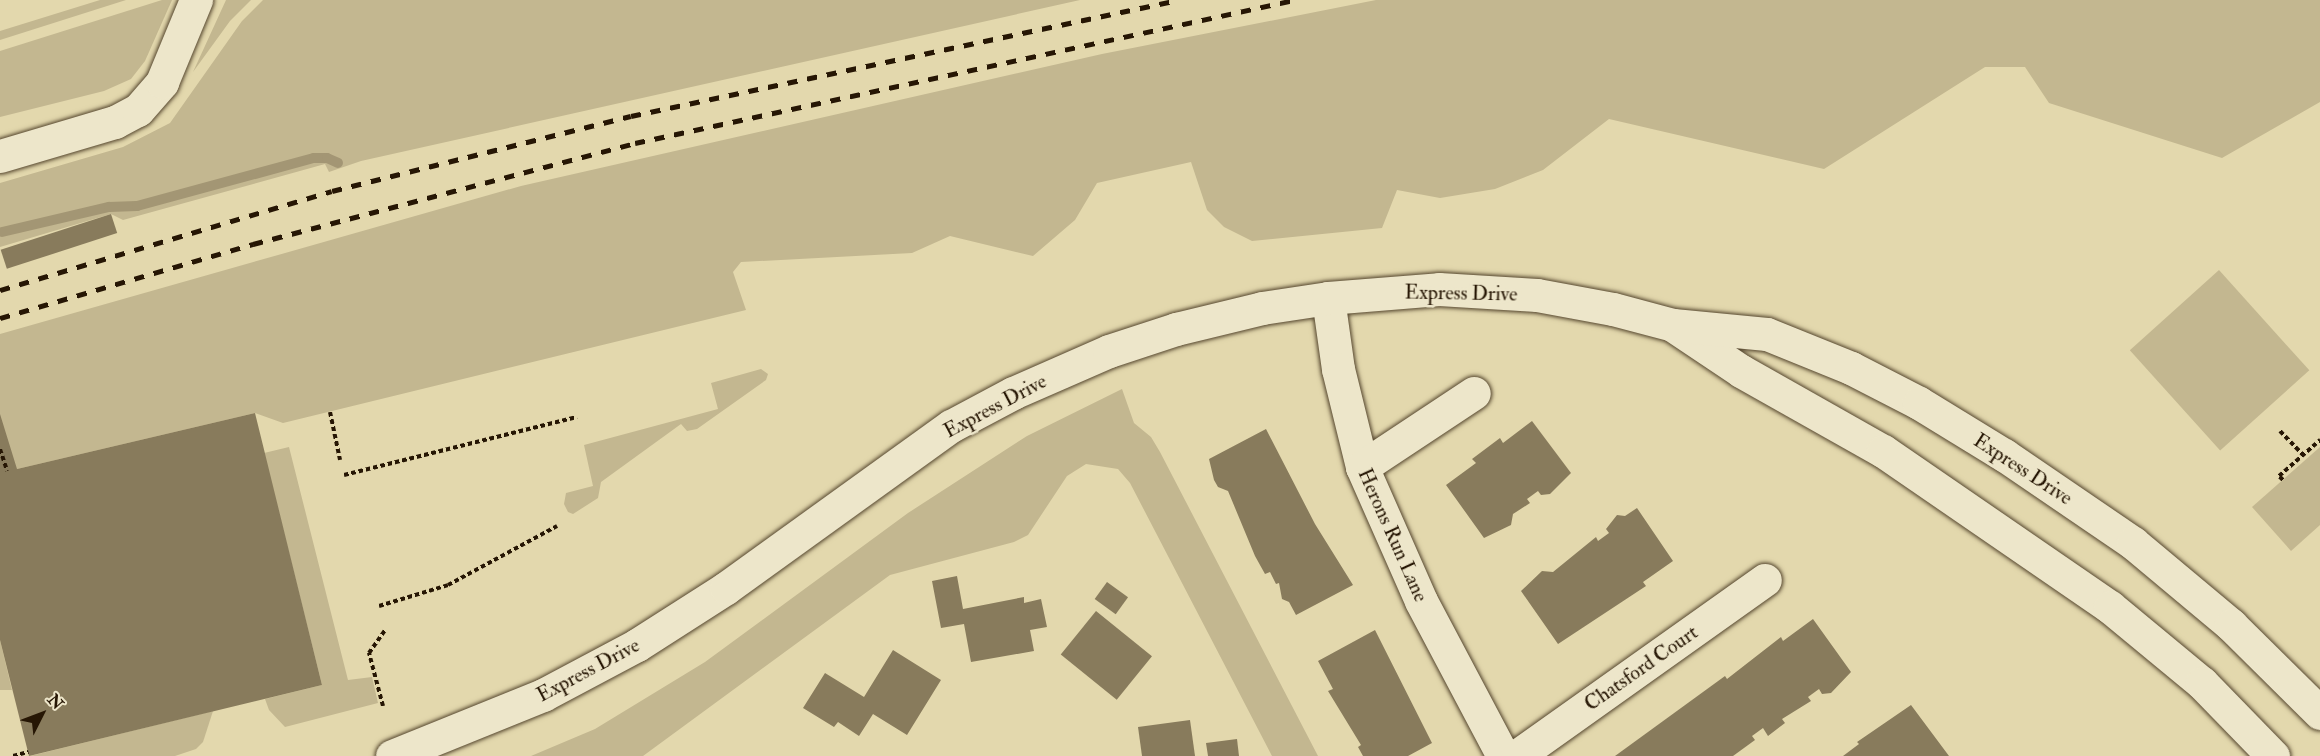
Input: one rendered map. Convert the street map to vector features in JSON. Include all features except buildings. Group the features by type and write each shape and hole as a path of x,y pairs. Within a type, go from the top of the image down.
{"street":[{"path":"0,156 115,122 138,110 162,82 196,0"},
{"name":"Express Drive","path":"392,756 543,695 637,645 726,588 951,426 1013,393 1109,351 1176,329 1262,308 1328,298 1439,289 1489,291 1613,309 1672,325 1777,337 1851,368 1919,402 2071,499 2133,543 2231,625 2320,713"},
{"name":"Herons Run Lane","path":"1328,298 1338,369 1362,467 1421,602 1503,756"},
{"name":"Express Drive","path":"1672,325 1741,371 1883,452 2110,607 2202,683 2273,756"},
{"path":"1362,467 1474,393"},
{"name":"Chatsford Court","path":"1517,756 1766,580"}],"path":[{"path":"330,412 340,460"},
{"path":"344,475 577,417"},
{"path":"2280,431 2302,455"},
{"path":"2283,480 2279,476 2320,440"},
{"path":"0,449 7,471"},
{"path":"379,606 447,585 557,526"},
{"path":"383,706 369,653 386,630"},
{"path":"13,756 28,752"}],"shaded area":[{"path":"100,0 126,0 0,40 0,31"},
{"path":"162,0 172,0 145,61 131,79 104,91 0,117 0,51"},
{"path":"226,0 251,0 230,21 193,72"},
{"path":"263,0 1080,0 361,161 329,172 325,164 123,220 111,214 0,247 0,183 123,147 170,123 242,21"},
{"path":"1376,0 2320,0 2320,102 2222,158 2049,103 2025,67 1985,67 1824,169 1609,119 1543,170 1495,189 1440,198 1397,190 1382,228 1252,241 1224,227 1207,210 1191,162 1097,183 1075,220 1033,256 950,236 912,253 741,262 733,272 746,310 283,423 255,413 0,473 0,334 521,186 1102,54"},
{"path":"2219,270 2309,370 2220,451 2130,350"},
{"path":"761,369 768,374 766,380 697,429 687,431 681,424 601,482 598,498 573,514 568,512 564,504 566,493 593,486 584,445 718,409 711,383"},
{"path":"1122,389 1134,423 1151,437 1160,452 1318,756 1272,756 1130,483 1118,469 1086,464 1067,476 1028,535 1014,542 890,575 643,756 531,756 595,729 705,662 908,513 1027,436"},
{"path":"289,447 348,680 372,677 378,703 285,727 269,710 265,699 322,685 264,453"},
{"path":"2320,447 2320,525 2291,551 2252,507"},
{"path":"0,640 12,690 0,690"},
{"path":"213,711 203,742 196,749 175,756 30,756"}],"waterway":[{"path":"2,232 109,207 137,206 314,158 327,158 338,163"}],"railway":[{"path":"0,290 332,191 631,116 1178,0"},
{"path":"0,318 253,244 635,143 1294,0"}]}
